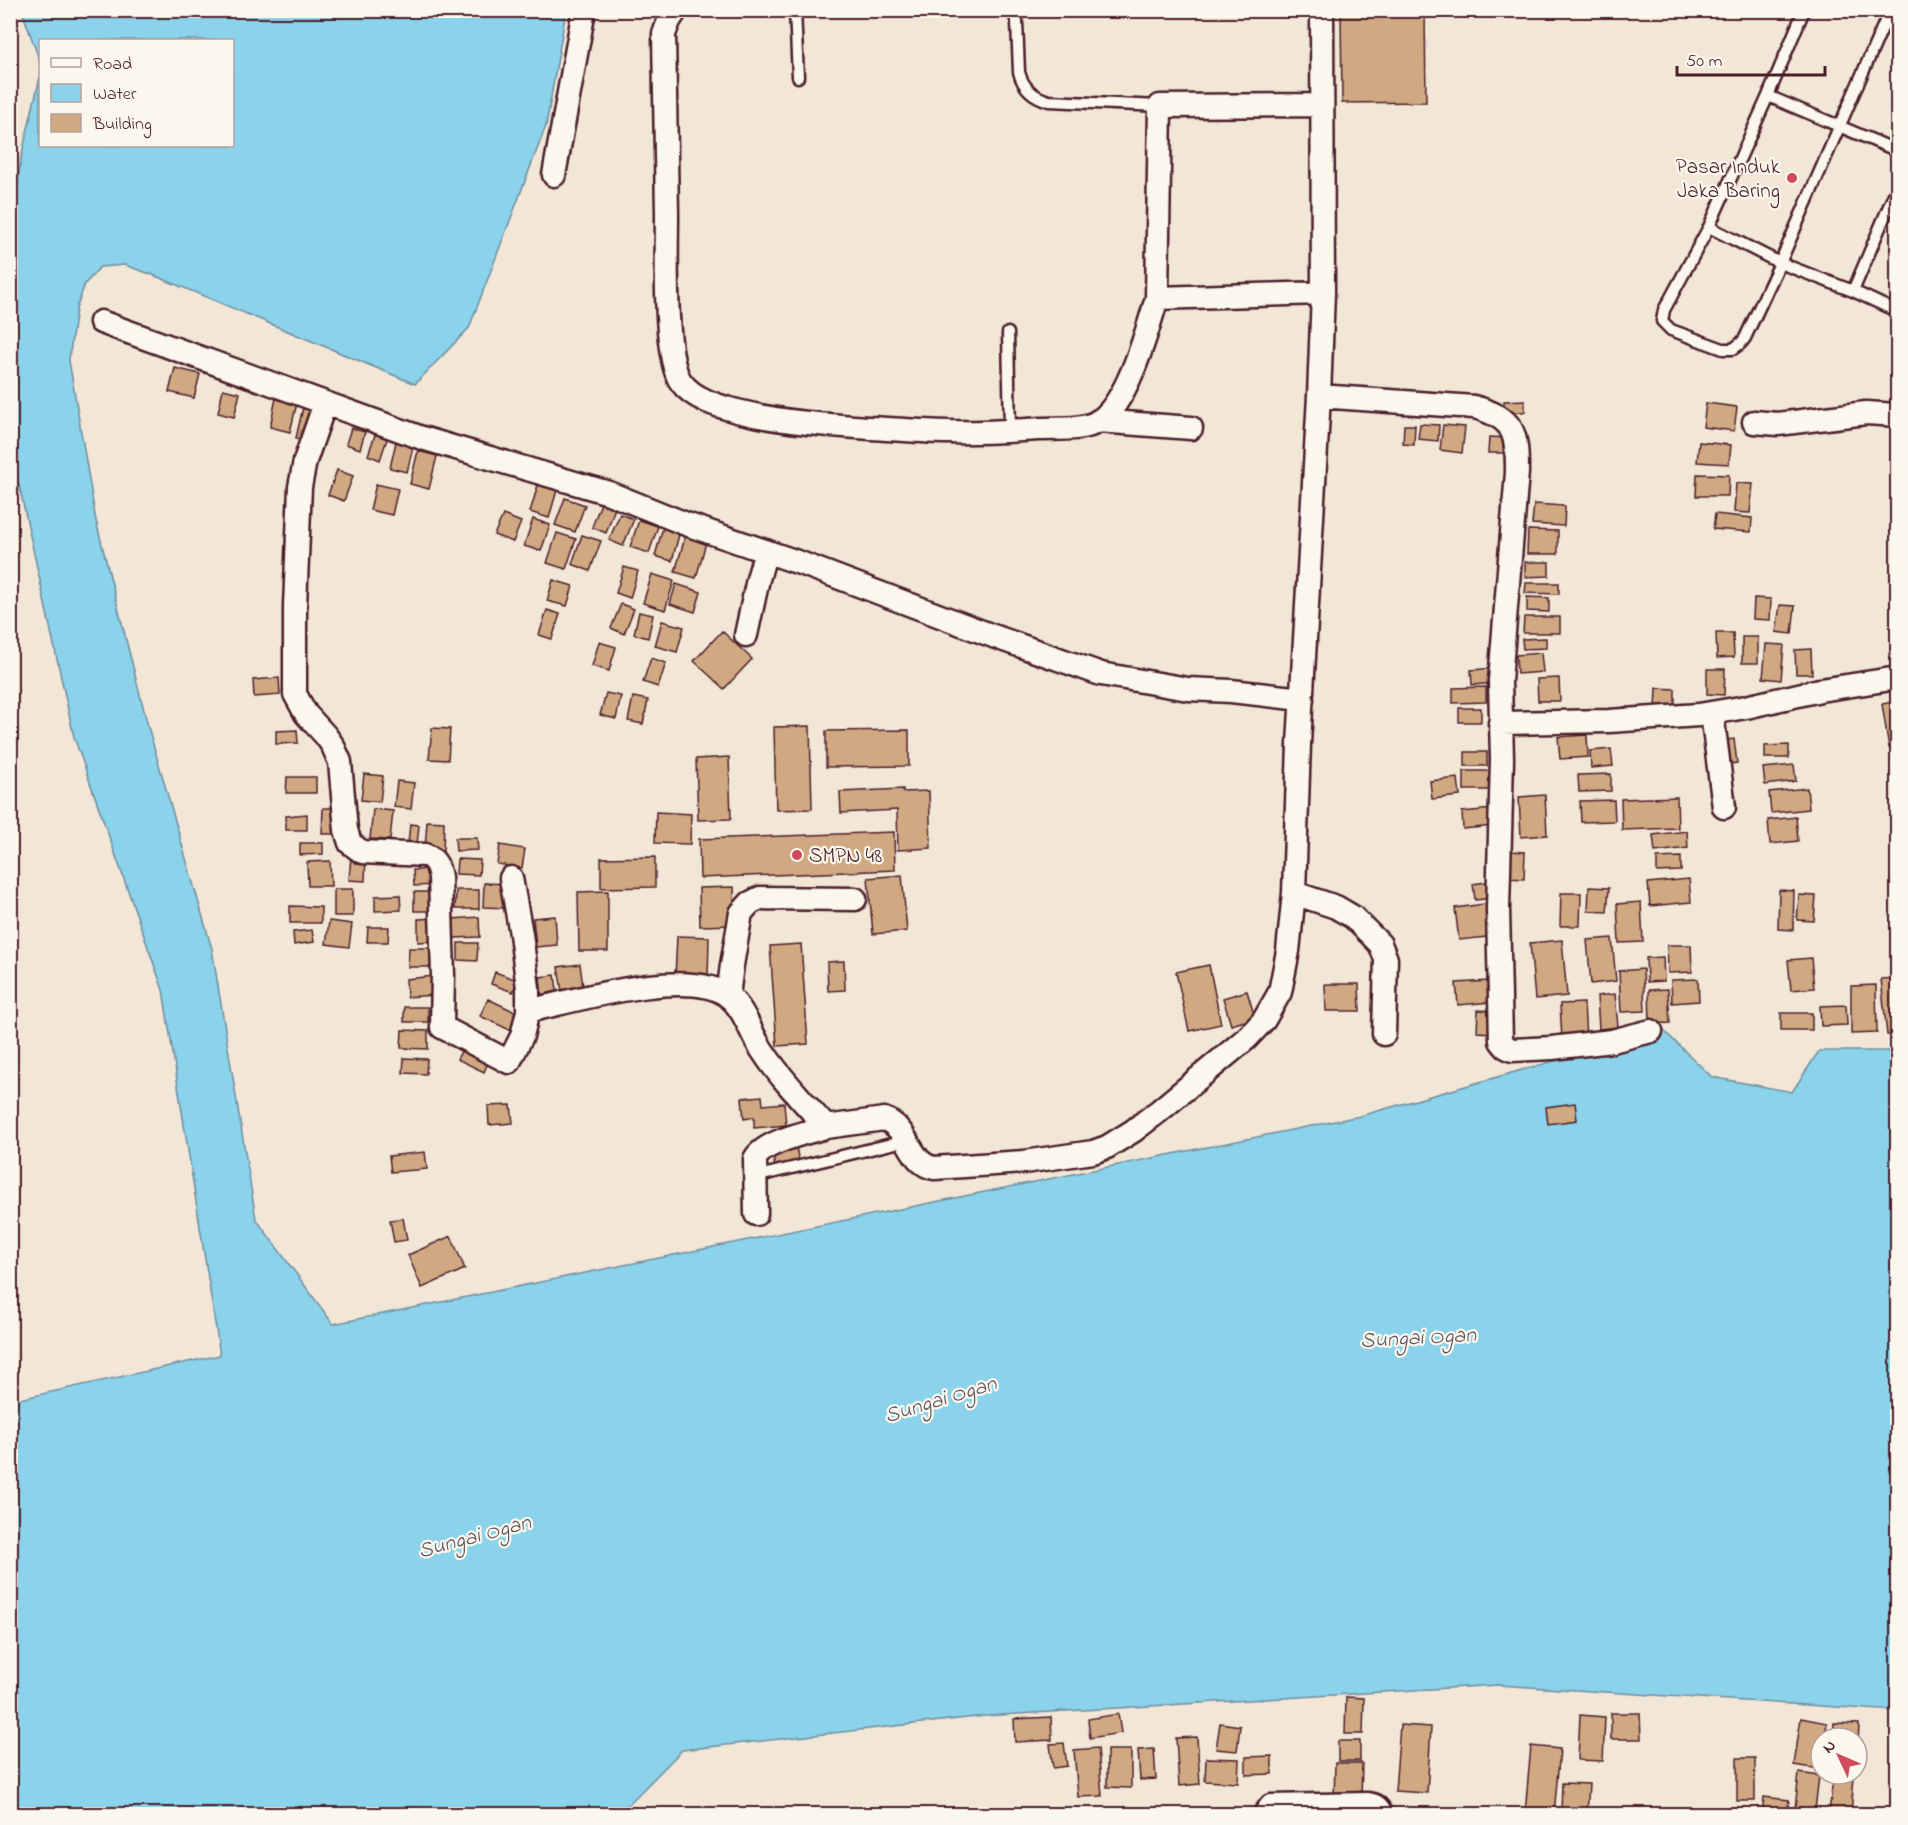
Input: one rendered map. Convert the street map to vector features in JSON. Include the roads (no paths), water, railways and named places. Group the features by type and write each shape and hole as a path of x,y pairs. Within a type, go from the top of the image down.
{"street":[{"path":"555,175 584,10"},
{"path":"676,10 664,34 668,305 672,360 676,375 682,384 705,400 720,406 800,422 946,432 1082,427 1098,421 1114,406 1132,372 1157,298 1160,106 1322,105"},
{"path":"756,1214 755,1159 758,1153 795,1135 826,1127 884,1119 896,1125 920,1161 928,1167 1023,1162 1093,1152 1120,1140 1159,1111 1247,1038 1264,1020 1280,992 1288,951 1294,893 1319,396 1323,293 1322,10"},
{"path":"1157,298 1323,293"},
{"path":"101,322 422,438 609,493 686,524 766,551 1101,674 1188,689 1302,699"},
{"path":"1319,396 1474,407 1490,411 1501,418 1514,434 1517,444 1517,472 1500,681 1502,759 1498,909 1501,1041 1512,1050 1552,1048 1612,1041 1651,1031"},
{"path":"325,403 305,461 300,487 295,606 296,694 306,714 333,746 340,762 346,830 350,843 362,852 425,855 431,857 438,866 443,975 442,1028 509,1062 522,1036 528,1011 528,988 511,878"},
{"path":"1754,422 1778,424 1866,413 1898,415"},
{"path":"1098,421 1191,428"},
{"path":"746,635 766,551"},
{"path":"1500,723 1609,721 1712,713 1820,690 1898,678"},
{"path":"1712,713 1724,807"},
{"path":"1294,893 1336,908 1353,917 1380,944 1386,959 1384,1034"},
{"path":"728,996 741,913 750,903 760,898 855,899"},
{"path":"528,1011 599,994 658,985 703,985 716,989 728,996 739,1007 762,1050 787,1084 826,1127"},
{"path":"1265,1815 1271,1806 1367,1804 1374,1805 1381,1815"}],"lane":[{"path":"795,10 798,77"},
{"path":"1011,10 1017,21 1019,72 1021,79 1033,94 1049,101 1160,106"},
{"path":"1804,10 1709,227 1664,310 1662,321 1671,330 1723,349 1737,347 1745,338 1890,10"},
{"path":"1768,96 1898,151"},
{"path":"1853,291 1898,185"},
{"path":"1709,227 1780,263 1853,291 1898,312"},
{"path":"1008,333 1010,431"},
{"path":"755,1177 908,1140"}],"water":[{"name":"Sungai Ogan","path":"22,11 566,11 546,126 469,328 415,384 125,265 100,267 85,284 76,309 69,360 96,521 149,730 212,949 256,1219 333,1324 1360,1116 1663,1030 1712,1077 1792,1092 1819,1051 1897,1051 1897,1711 1498,1685 985,1716 682,1750 619,1814 11,1814 10,1401 220,1355 163,990 74,737 11,448 10,249 21,158 39,81 39,147 234,147 234,39 39,39 39,59"}],"place":[{"name":"Pasar Induk Jaka Baring","path":"1792,178"},
{"name":"SMPN 48","path":"797,855"}]}
